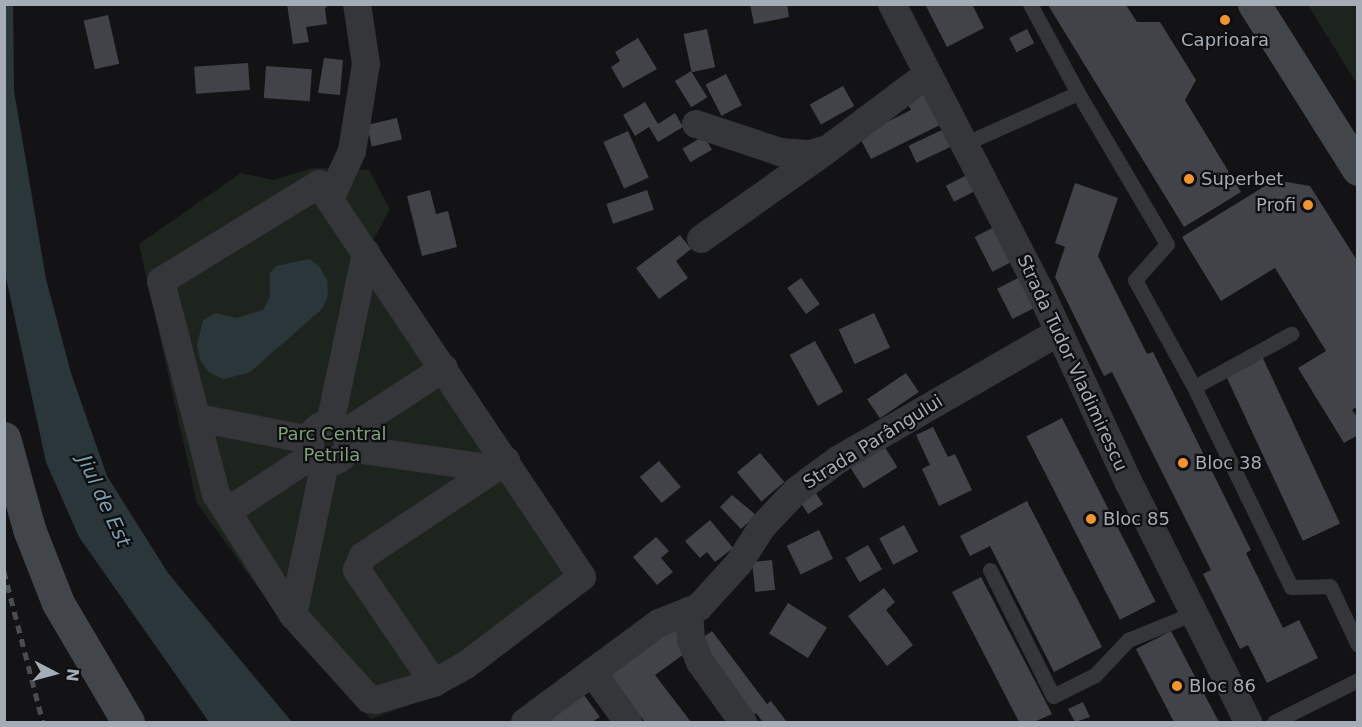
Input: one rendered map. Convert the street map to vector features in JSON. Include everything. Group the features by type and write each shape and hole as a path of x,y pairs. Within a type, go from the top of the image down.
{"street":[{"path":"330,199 352,151 366,64 357,4"},
{"name":"Strada Tudor Vladimirescu","path":"892,4 1059,332 1248,723"},
{"path":"1254,4 1358,169"},
{"path":"701,239 828,149 928,74"},
{"path":"696,124 780,152 810,154 828,149"},
{"path":"320,184 330,199 444,368 500,465 582,577 466,665 434,683 376,700 369,699 293,615 216,494 198,418 160,281 320,184"},
{"path":"293,615 366,253"},
{"name":"Strada Parângului","path":"525,723 659,623 699,608 739,563 762,527 797,490 840,459 1059,332"},
{"path":"228,511 444,368"},
{"path":"198,418 329,443 500,465"},
{"path":"4,438 29,529 58,603 128,723"},
{"path":"434,683 359,579 357,570 363,556 500,465"},
{"path":"689,612 691,640 700,662 743,723"},
{"path":"592,672 628,723"}],"lane":[{"path":"1030,4 1078,93 1167,244 1135,280 1194,387 1291,587 1330,586 1358,645"},
{"path":"964,144 1078,93"},
{"path":"1194,387 1291,334"},
{"path":"990,570 1053,696 1095,675 1128,640 1194,613"},
{"path":"1274,723 1358,680"}],"green space":[{"path":"1308,5 1357,5 1357,84"},
{"name":"Parc Central Petrila","path":"313,168 369,170 390,209 370,246 595,577 434,696 371,719 280,618 197,503 139,244 241,173 273,180"}],"water":[{"name":"Jiul de Est","path":"4,5 13,5 14,91 46,279 71,373 107,476 168,573 292,722 209,722 79,537 46,462 5,273"},
{"path":"309,259 319,266 327,280 328,296 322,309 249,373 223,379 209,372 200,360 197,345 203,320 215,313 236,318 263,310 270,297 270,273 276,266"}],"building":[{"path":"287,4 329,4 325,9 327,24 306,27 309,42 293,44"},
{"path":"750,4 787,4 789,17 754,24"},
{"path":"925,4 972,4 984,28 947,47"},
{"path":"1048,5 1126,5 1137,22 1160,22 1196,80 1185,100 1241,192 1184,227"},
{"path":"108,15 119,64 95,69 84,21"},
{"path":"707,29 715,67 692,72 684,34"},
{"path":"1027,29 1034,43 1016,52 1009,38"},
{"path":"638,38 657,69 623,88 611,67 620,61 615,52"},
{"path":"324,58 343,60 340,95 318,93"},
{"path":"248,63 250,90 196,94 194,67"},
{"path":"266,66 312,69 310,101 264,98"},
{"path":"691,71 707,97 691,107 675,81"},
{"path":"726,74 742,105 721,116 706,84"},
{"path":"843,86 854,106 821,125 810,104"},
{"path":"924,86 942,124 871,159 859,136 911,110 904,96"},
{"path":"645,102 658,124 675,113 683,127 658,142 649,127 635,136 623,115"},
{"path":"397,118 402,139 372,146 367,125"},
{"path":"942,130 950,147 916,163 908,146"},
{"path":"628,131 649,178 624,189 603,142"},
{"path":"704,136 712,150 690,162 682,148"},
{"path":"969,174 977,190 954,202 946,186"},
{"path":"1275,180 1310,186 1358,262 1358,406 1352,410 1358,418 1358,435 1344,443 1298,368 1326,351 1275,268 1221,301 1182,237"},
{"name":"Bloc 38","path":"1075,183 1118,198 1098,256 1147,354 1153,352 1251,550 1246,553 1283,628 1299,620 1318,658 1267,683 1248,645 1240,649 1203,574 1211,570 1112,372 1104,376 1055,277 1065,247 1055,243"},
{"path":"430,190 436,214 448,211 457,247 422,256 407,196"},
{"path":"647,190 654,210 613,224 606,204"},
{"path":"996,226 1014,261 992,272 975,237"},
{"path":"680,235 691,249 676,261 688,278 659,299 636,268"},
{"path":"1022,276 1037,306 1012,319 997,289"},
{"path":"801,278 820,304 806,314 787,288"},
{"path":"874,313 890,347 855,364 839,329"},
{"path":"815,341 843,392 818,406 790,355"},
{"path":"1261,354 1340,523 1303,541 1224,371"},
{"path":"906,373 919,392 880,418 867,399"},
{"name":"Bloc 85","path":"1062,418 1156,602 1120,620 1026,436"},
{"path":"933,427 948,457 955,454 972,490 939,506 922,469 930,465 916,435"},
{"path":"881,441 897,467 864,488 847,462"},
{"path":"760,453 784,482 761,501 737,472"},
{"path":"659,461 681,487 662,503 640,477"},
{"path":"810,484 823,504 808,514 795,494"},
{"path":"732,495 756,515 741,529 720,507"},
{"path":"1027,501 1102,647 1054,672 990,546 970,556 960,536"},
{"path":"710,520 733,548 715,562 707,552 700,558 685,541"},
{"path":"904,525 918,551 893,565 879,538"},
{"path":"819,530 833,559 801,575 787,546"},
{"path":"656,537 669,551 661,558 673,572 657,585 633,557"},
{"path":"868,545 882,569 859,582 845,558"},
{"path":"772,560 775,590 755,592 752,562"},
{"path":"981,577 1052,714 1034,722 1019,722 952,592"},
{"path":"884,588 895,602 886,610 913,645 887,666 848,616"},
{"path":"788,603 827,627 808,658 769,634"},
{"path":"670,622 691,649 655,675 691,722 645,722 605,670"},
{"path":"712,631 767,704 771,701 787,722 763,722 756,713 749,718 694,644"},
{"name":"Bloc 86","path":"1171,631 1219,722 1174,722 1136,649"},
{"path":"581,691 600,717 592,722 539,722"},
{"path":"1083,702 1090,717 1075,722 1068,709"}],"railway":[{"path":"4,571 43,722"}],"place":[{"name":"Caprioara","path":"1225,20"},
{"name":"Superbet","path":"1189,179"},
{"name":"Profi","path":"1308,205"},
{"name":"Bloc 38","path":"1183,463"},
{"name":"Bloc 85","path":"1091,519"},
{"name":"Bloc 86","path":"1177,686"}]}
